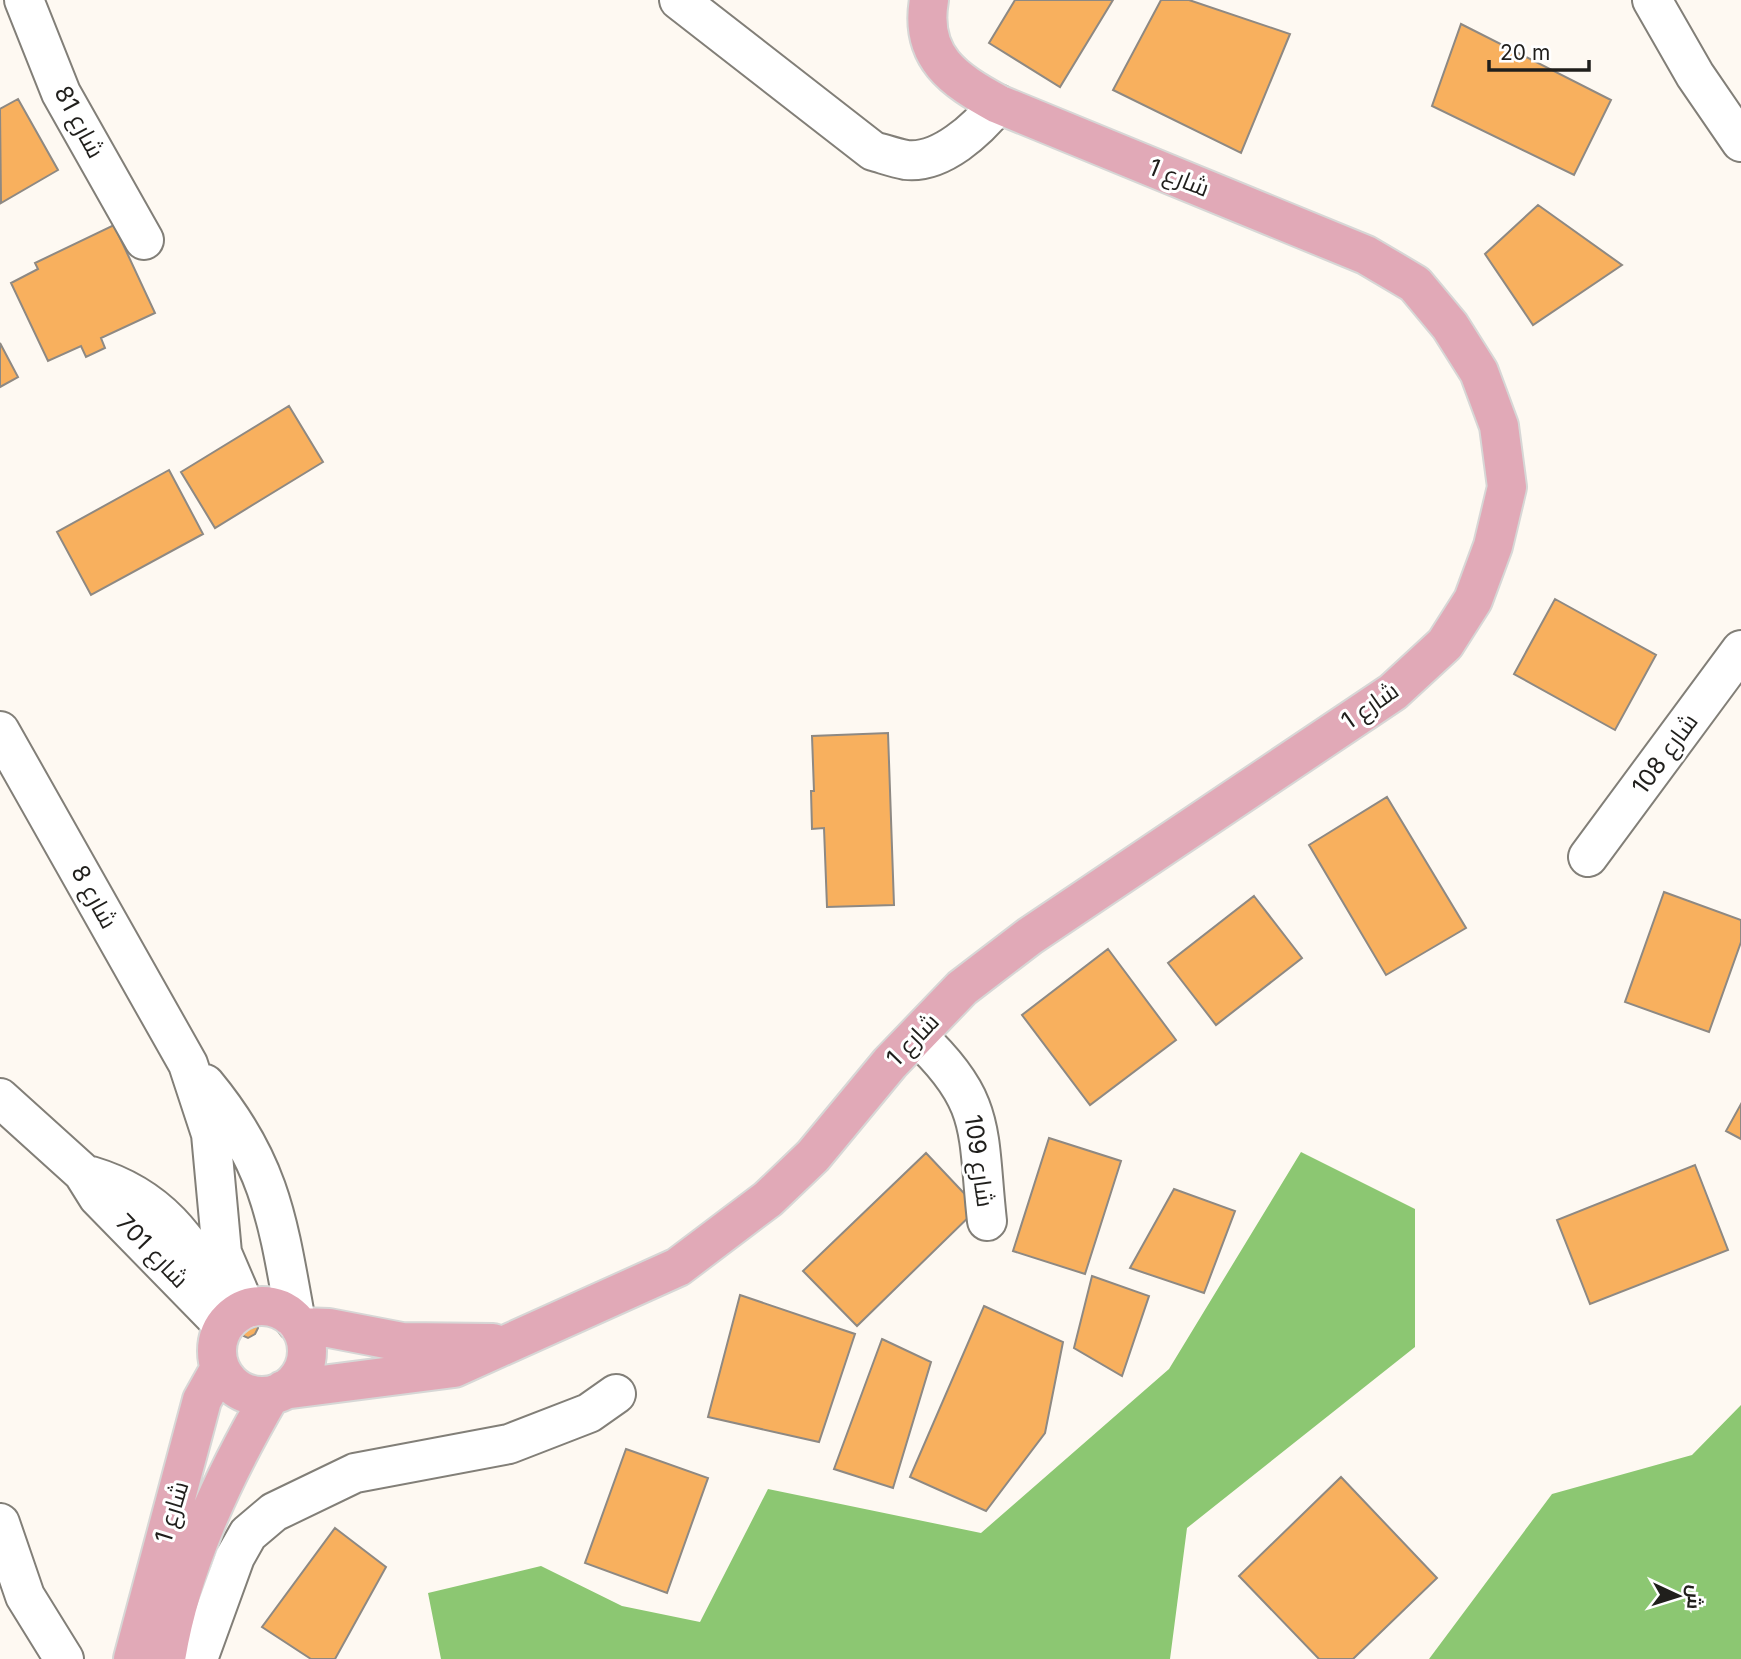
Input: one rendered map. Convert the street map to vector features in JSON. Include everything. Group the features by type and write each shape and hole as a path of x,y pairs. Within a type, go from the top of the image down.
{"main road":[{"name":"شارع 1","path":"166,1659 195,1553 217,1498 276,1393 433,1373 481,1357 502,1344 632,1290 678,1267 768,1199 813,1156 962,988 1030,936 1393,692 1437,652 1473,600 1493,546 1507,487 1499,426 1479,372 1450,326 1415,284 1366,255 998,104 959,83 942,64 933,47 926,17 929,0"},
{"path":"273,1308 298,1325 305,1341 306,1355 295,1382 276,1393 254,1396 240,1391 228,1381 220,1368 216,1353 235,1317 273,1308"},
{"name":"شارع 1","path":"298,1325 402,1342 502,1344"},
{"name":"شارع 1","path":"133,1659 202,1400 220,1368"}],"street":[{"name":"شارع 81","path":"24,0 61,93 144,240"},
{"path":"679,0 873,152 908,160 931,156 980,126 998,104"},
{"path":"1652,0 1695,75 1741,142"},
{"name":"شارع 108","path":"1588,857 1741,650"},
{"name":"شارع 8","path":"0,731 188,1064 236,1124 270,1192 298,1325"},
{"name":"شارع 109","path":"917,1036 948,1065 972,1105 978,1129 987,1221"},
{"name":"شارع 8","path":"188,1064 211,1135 222,1253 235,1317"},
{"name":"شارع 701","path":"0,1098 83,1173 110,1182 134,1195 173,1224 188,1241 235,1317"},
{"path":"198,1659 235,1557 248,1534 274,1512 355,1473 509,1444 589,1413 617,1394"},
{"path":"0,1523 25,1596 64,1659"}],"green space":[{"path":"1301,1152 1415,1209 1415,1347 1187,1528 1170,1659 441,1659 428,1593 541,1566 622,1606 700,1622 768,1489 981,1533 1169,1369"},
{"path":"1741,1405 1741,1659 1429,1659 1552,1494 1692,1455"}],"building":[{"path":"1015,0 1113,0 1060,87 989,43"},
{"path":"1161,0 1189,0 1290,34 1241,153 1113,90"},
{"path":"1461,24 1611,100 1574,175 1432,106"},
{"path":"18,99 58,170 1,203 0,109"},
{"path":"1538,205 1622,265 1533,325 1485,254"},
{"path":"114,225 155,313 101,338 105,348 86,357 81,346 48,361 11,283 38,269 35,263"},
{"path":"0,343 18,377 0,387"},
{"path":"289,406 323,462 215,528 181,472"},
{"path":"169,470 203,534 91,595 57,532"},
{"path":"1555,599 1656,655 1615,730 1514,674"},
{"path":"888,733 894,905 827,907 824,828 812,829 812,736"},
{"path":"1387,797 1466,928 1386,975 1309,845"},
{"path":"1664,892 1741,920 1741,942 1709,1032 1625,1002"},
{"path":"1254,896 1302,958 1216,1025 1168,963"},
{"path":"1108,949 1176,1040 1090,1105 1022,1015"},
{"path":"1741,1104 1741,1139 1726,1131"},
{"path":"1049,1138 1121,1161 1085,1274 1013,1251"},
{"path":"926,1153 978,1208 857,1326 803,1271"},
{"path":"1695,1165 1728,1250 1590,1304 1557,1220"},
{"path":"1174,1189 1235,1211 1204,1293 1130,1268"},
{"path":"1092,1276 1149,1296 1122,1376 1074,1348"},
{"path":"740,1295 855,1334 819,1442 708,1417"},
{"path":"984,1306 1063,1342 1045,1433 986,1511 910,1477"},
{"path":"247,1315 257,1320 258,1328 255,1334 248,1338 239,1334"},
{"path":"882,1339 931,1362 893,1488 834,1469"},
{"path":"626,1449 708,1478 667,1593 585,1563"},
{"path":"1341,1477 1437,1578 1353,1659 1319,1659 1239,1576"},
{"path":"335,1528 386,1567 335,1659 311,1659 262,1627"}]}
